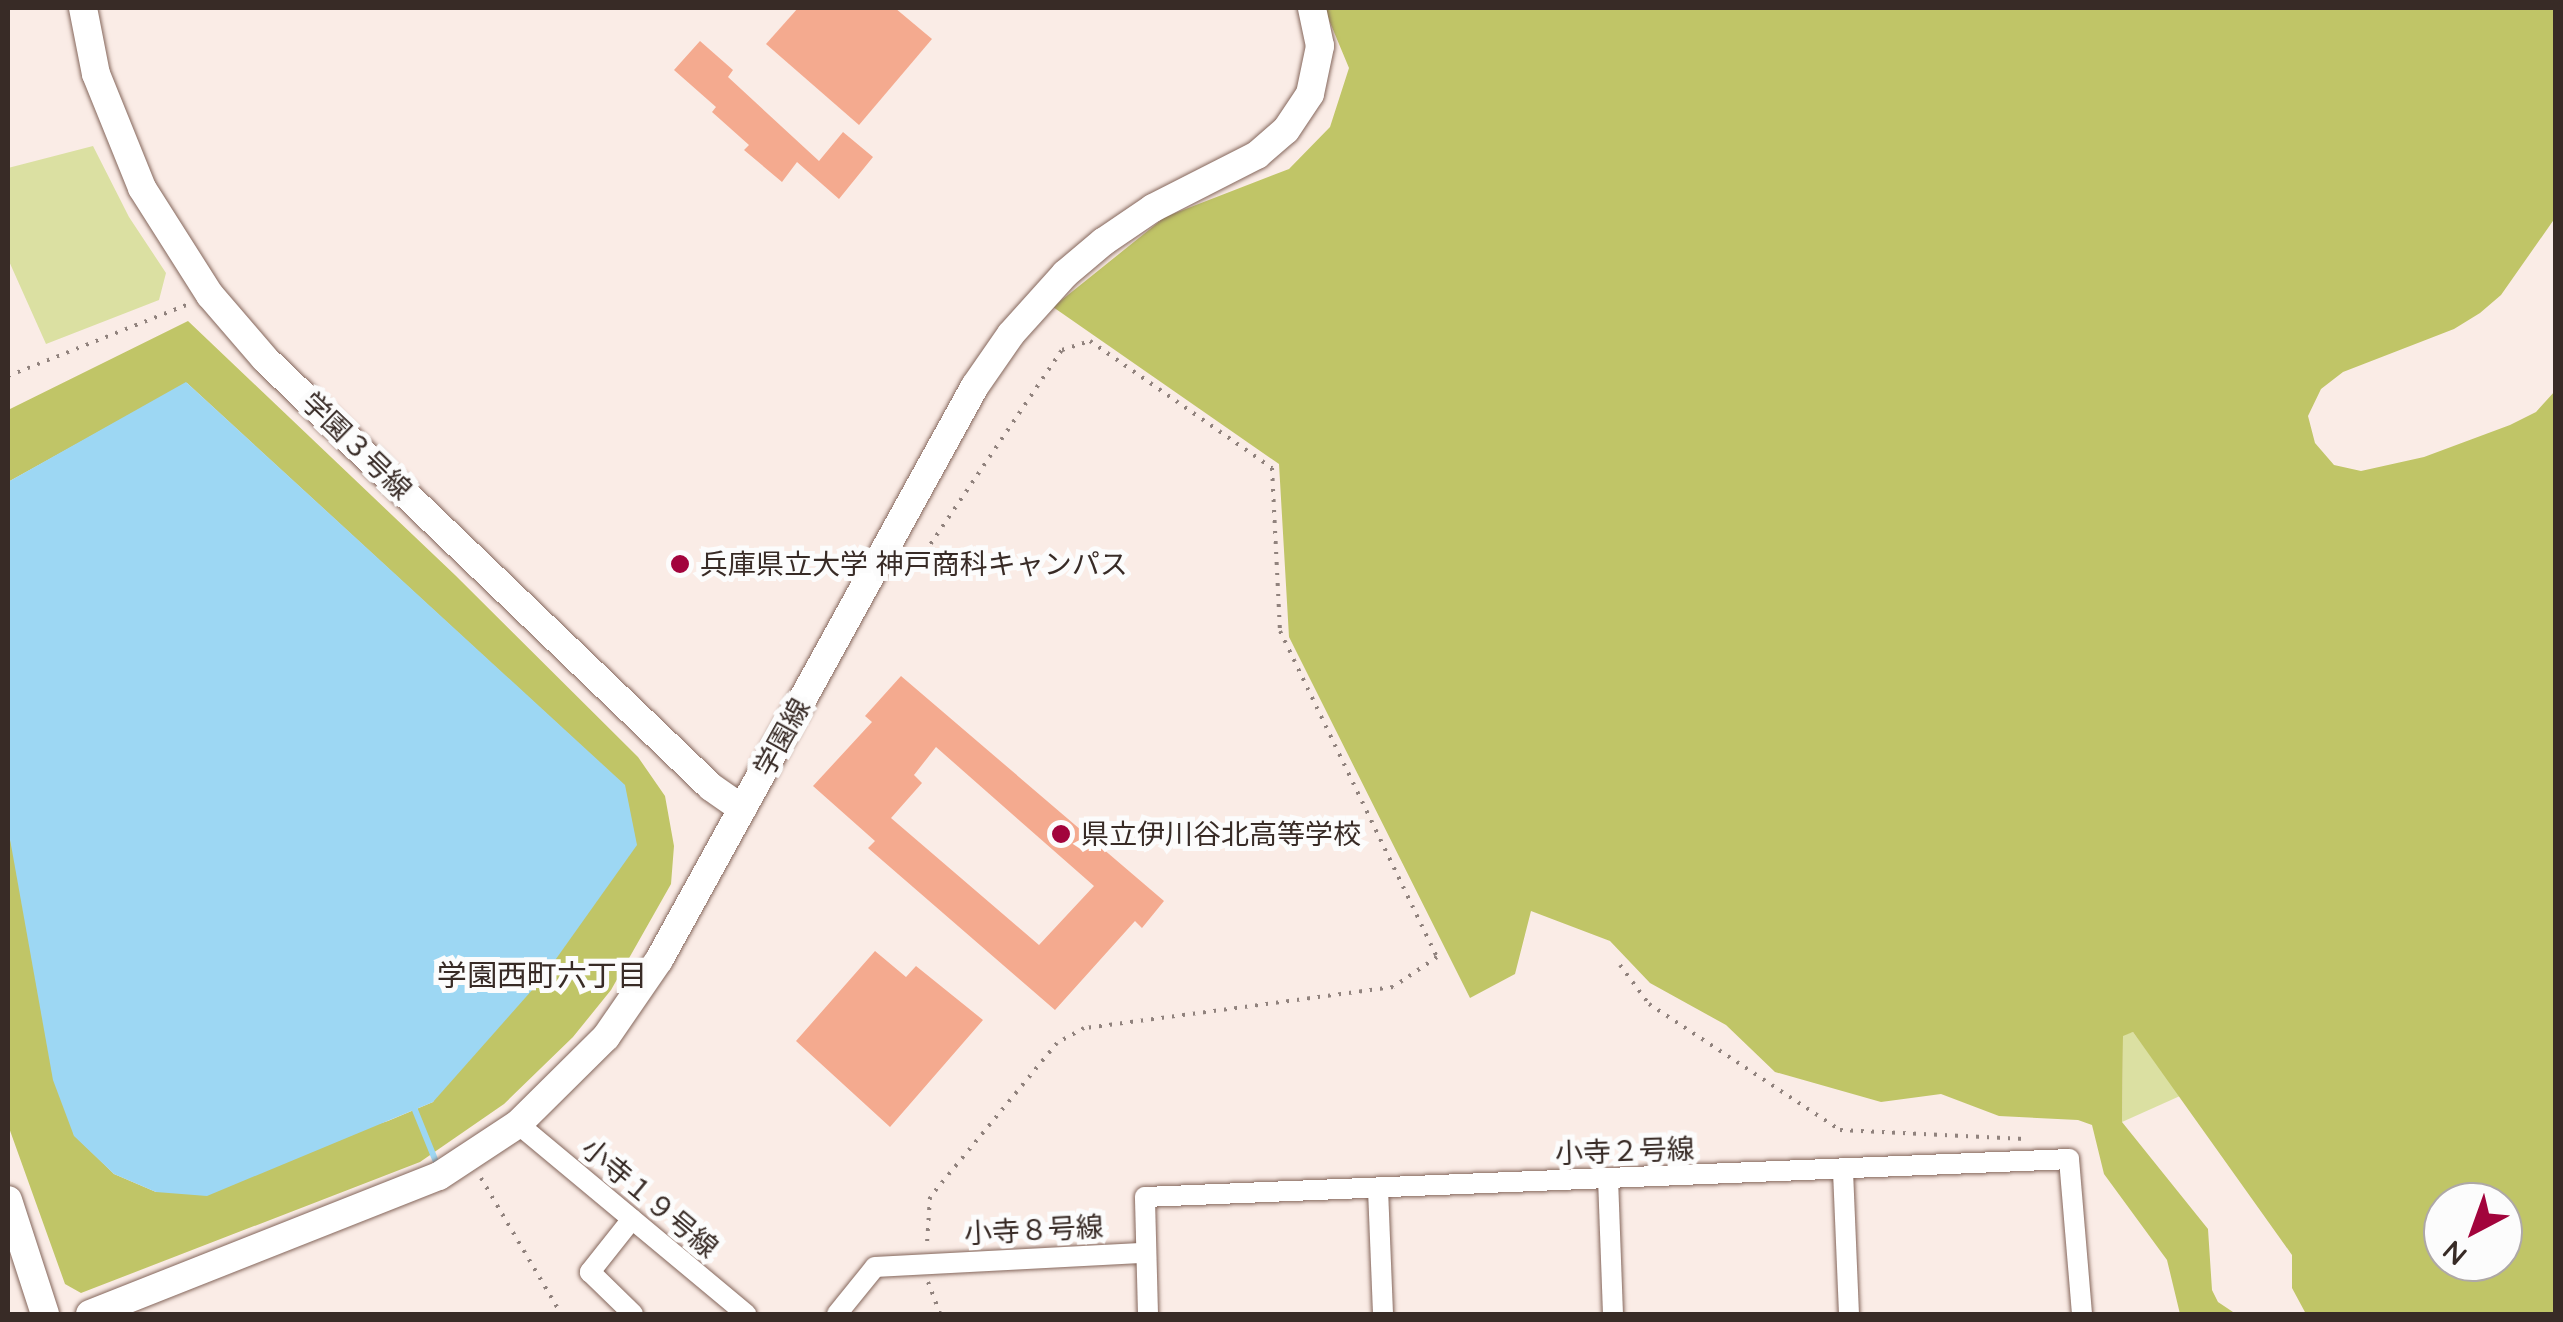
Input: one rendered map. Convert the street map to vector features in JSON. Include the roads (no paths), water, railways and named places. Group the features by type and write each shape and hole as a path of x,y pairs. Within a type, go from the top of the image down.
{"street":[{"name":"学園３号線","path":"83,8 96,74 142,188 210,295 266,359 711,787 742,808"},
{"name":"学園線","path":"90,1314 398,1196 518,1124 606,1036 659,960 975,386 1011,334 1064,274 1153,208 1256,155 1286,130 1310,94 1320,46 1312,8"},
{"name":"小寺１９号線","path":"518,1124 746,1314"},
{"name":"小寺２号線","path":"1148,1314 1145,1198 2069,1159 2082,1314"},
{"path":"1843,1171 1849,1314"},
{"path":"1608,1178 1613,1314"},
{"path":"1378,1189 1383,1314"},
{"path":"8,1200 46,1314"},
{"path":"632,1219 590,1272 633,1314"},
{"name":"小寺８号線","path":"836,1314 875,1267 1145,1253"}],"water":[{"path":"186,382 625,785 637,845 541,980 433,1102 207,1196 156,1192 114,1174 74,1136 53,1080 8,828 8,482"}],"waterway":[{"path":"415,1110 439,1169"}],"place":[{"name":"兵庫県立大学 神戸商科キャンパス","path":"680,564"},
{"name":"県立伊川谷北高等学校","path":"1061,834"}],"district":[{"name":"学園西町六丁目","path":"542,975"}]}
